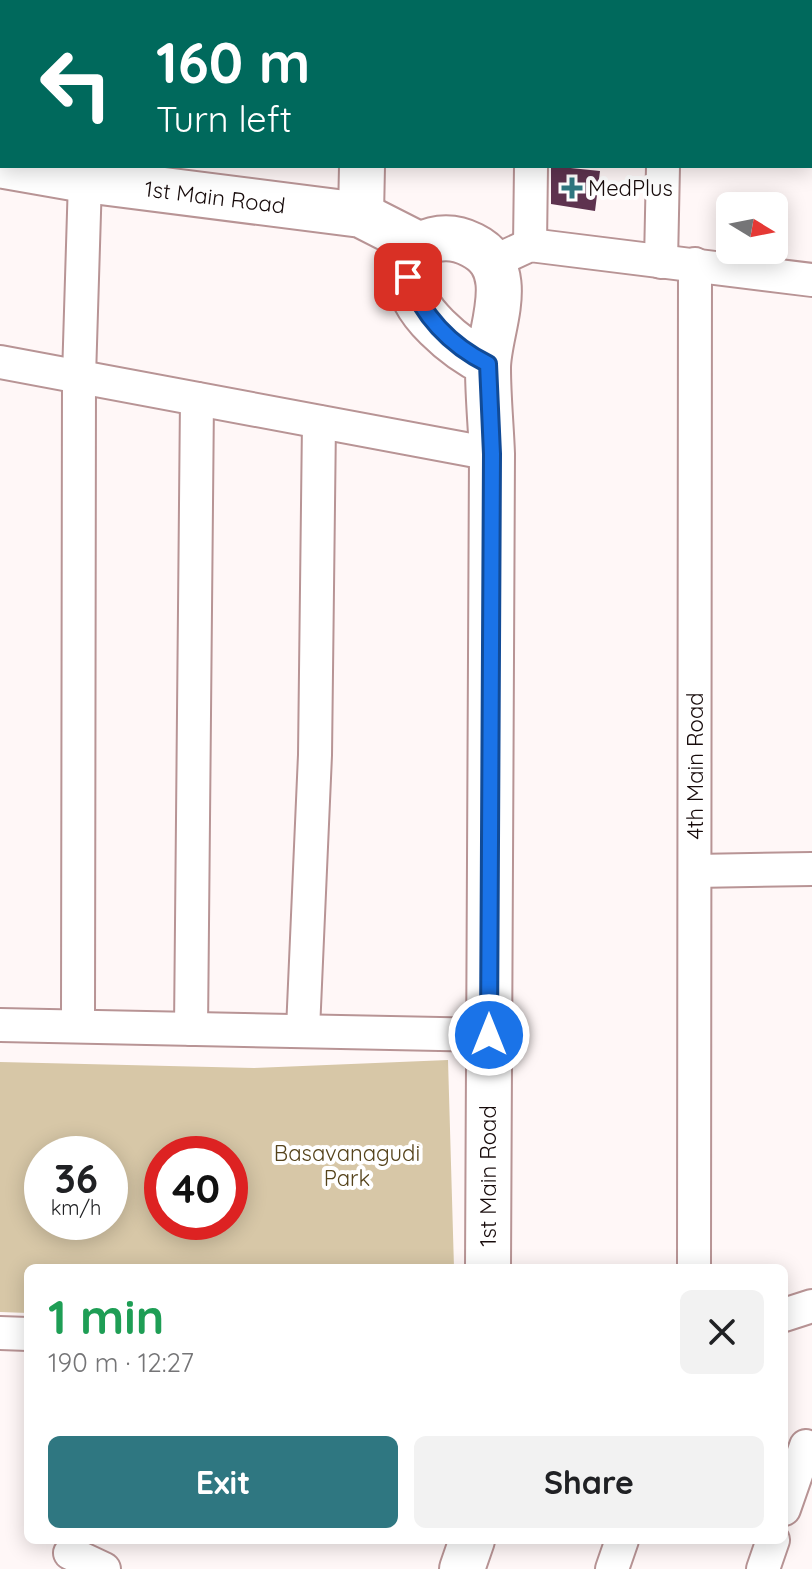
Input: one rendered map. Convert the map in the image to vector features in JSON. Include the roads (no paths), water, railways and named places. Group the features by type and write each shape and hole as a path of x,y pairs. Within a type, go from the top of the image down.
{"street":[{"name":"1st Main Road","path":"19,168 85,180 361,215 420,245"},
{"path":"361,215 362,168"},
{"path":"512,253 531,168"},
{"path":"661,262 663,168"},
{"path":"78,1025 79,377 85,180"},
{"path":"488,364 452,343 418,303 408,277 420,245 435,237 512,253 695,264 812,280"},
{"name":"1st Main Road","path":"488,1264 492,454 488,364 512,253"},
{"name":"4th Main Road","path":"694,1264 695,264"},
{"path":"0,362 492,454"},
{"path":"191,1029 197,399"},
{"path":"303,1030 315,755 319,422"},
{"path":"695,871 812,869"},
{"path":"0,1025 489,1035"},
{"path":"788,1314 812,1306"},
{"path":"0,1333 24,1334"},
{"path":"788,1493 801,1443"},
{"path":"462,1569 471,1544"},
{"path":"612,1569 621,1544"},
{"path":"763,1569 772,1544"},
{"path":"63,1554 104,1569"}],"place":[{"name":"MedPlus","path":"572,188"}],"park label":[{"name":"Basavanagudi Park","path":"347,1166"}]}
